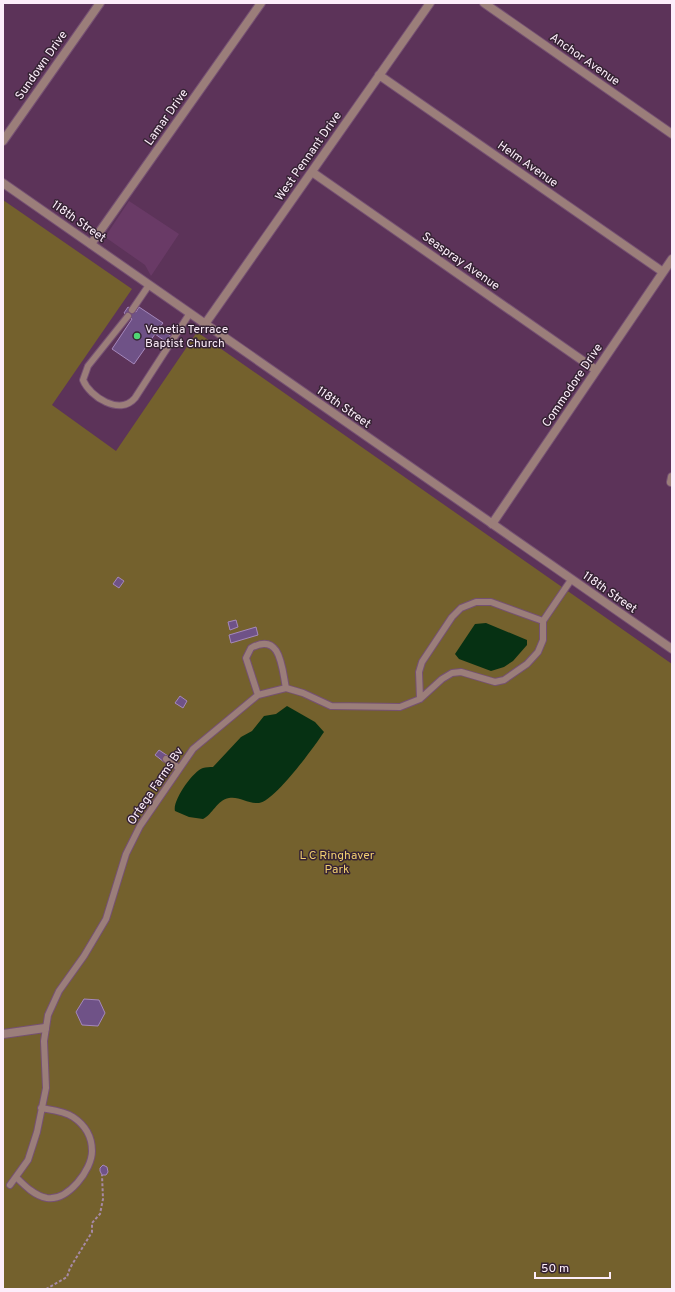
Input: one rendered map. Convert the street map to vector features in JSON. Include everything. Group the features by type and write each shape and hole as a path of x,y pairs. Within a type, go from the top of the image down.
{"street":[{"name":"Sundown Drive","path":"3,141 100,3"},
{"name":"Lamar Drive","path":"91,244 261,3"},
{"name":"West Pennant Drive","path":"205,324 430,3"},
{"name":"Anchor Avenue","path":"484,3 672,134"},
{"name":"Helm Avenue","path":"380,75 663,272"},
{"name":"Seaspray Avenue","path":"312,172 596,370"},
{"name":"118th Street","path":"3,183 672,649"},
{"name":"Commodore Drive","path":"492,524 672,259"},
{"path":"3,1034 45,1028"}],"lane":[{"path":"132,310 149,285"},
{"path":"128,316 88,366 82,380 96,396 107,402 120,405 129,404 135,398 190,313"},
{"path":"420,699 419,672 422,662 452,617 461,608 476,602 490,602 543,622 571,580"},
{"name":"Ortega Farms Bv","path":"10,1185 16,1178 34,1146 46,1082 44,1041 48,1015 59,991 84,956 106,919 126,854 133,839 147,815 193,749 258,695 286,688 304,692 331,706 400,707 420,699 442,679 452,673 460,672 495,682 509,678 527,664 538,652 544,640 543,622"},
{"path":"258,695 246,658 251,648 262,644 267,644 277,651 286,688"},
{"path":"166,759 179,768"},
{"path":"16,1178 39,1195 54,1198 67,1192 77,1182 91,1160 92,1151 89,1137 82,1125 72,1116 42,1108"}],"path":[{"path":"46,1289 67,1276 70,1268 92,1232 92,1223 100,1214 103,1199 102,1175"}],"shaded area":[{"path":"129,201 179,234 151,276 145,265 105,237"},
{"path":"486,623 527,640 527,645 513,661 504,667 491,671 459,659 455,654 475,624"},
{"path":"287,706 315,722 324,732 284,784 266,800 259,803 236,798 225,799 221,801 210,814 203,819 189,817 175,811 177,800 184,787 199,770 207,767 213,767 241,737 252,731 264,716 276,714"}],"green space":[{"name":"L C Ringhaver Park","path":"3,200 132,289 52,405 116,451 197,332 672,664 672,1289 3,1289"}],"building":[{"name":"Venetia Terrace Baptist Church","path":"128,307 136,312 139,307 163,323 159,328 172,337 168,343 155,334 134,364 112,349 132,319 124,313"},
{"path":"118,577 124,581 119,588 113,584"},
{"path":"236,620 238,627 230,630 228,622"},
{"path":"256,627 258,635 231,643 229,635"},
{"path":"180,696 187,701 183,708 175,703"},
{"path":"159,750 168,756 164,762 155,755"},
{"path":"84,999 99,1000 105,1013 98,1026 82,1025 76,1012"},
{"path":"103,1165 107,1167 108,1172 106,1175 102,1175 100,1171 100,1168"}],"place":[{"name":"Venetia Terrace Baptist Church","path":"137,336"}]}
